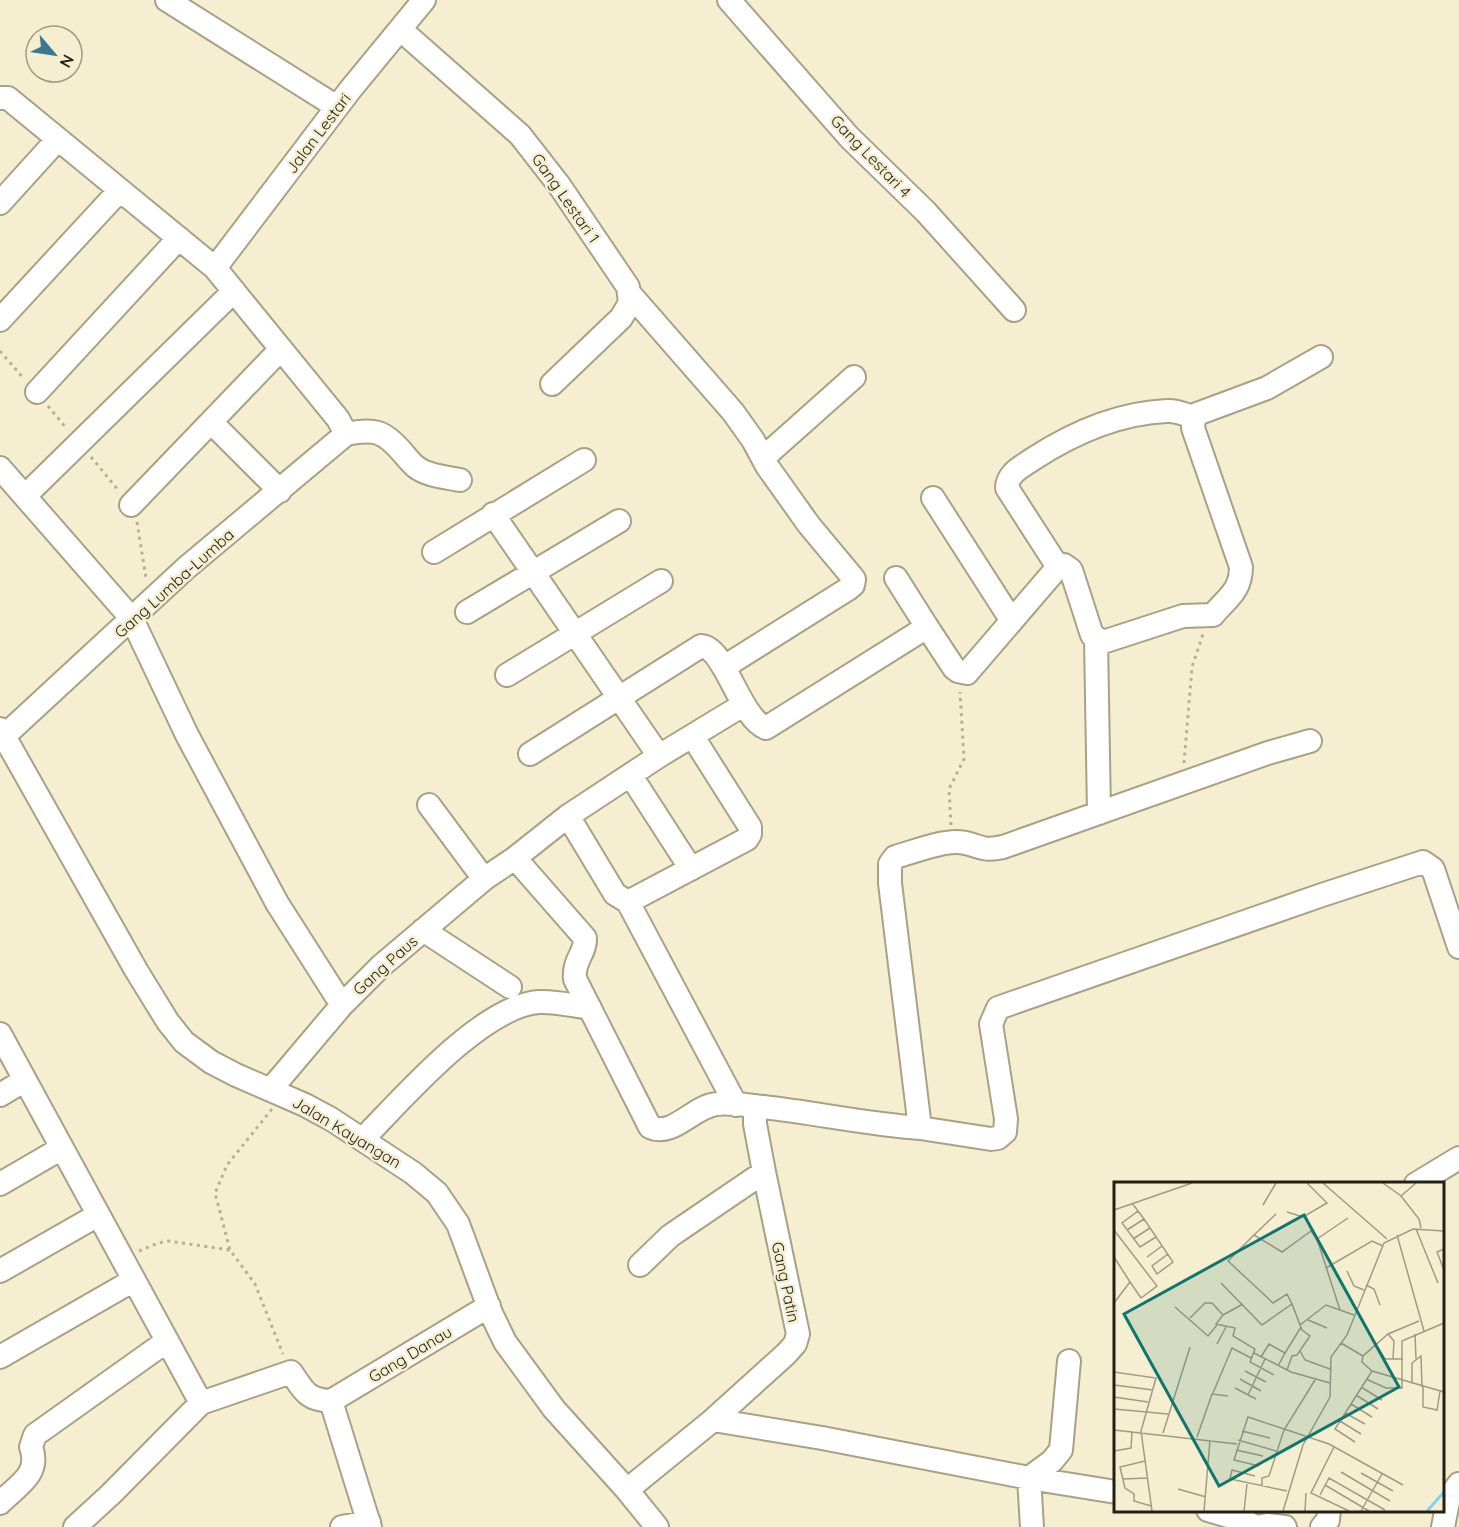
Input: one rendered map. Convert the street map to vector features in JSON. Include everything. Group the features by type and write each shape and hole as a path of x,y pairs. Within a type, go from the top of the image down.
{"street":[{"path":"167,0 337,107"},
{"name":"Jalan Lestari","path":"214,268 337,107 424,0"},
{"name":"Gang Lestari 4","path":"729,0 849,137 926,212 1014,310"},
{"name":"Gang Lestari 1","path":"401,30 520,135 559,185 628,287 630,294 733,412 753,440 767,466 816,534 854,579 848,589 724,667"},
{"path":"2,97 8,98 214,268 338,419 346,434 365,430 377,431 393,441 413,466 432,474 460,480"},
{"path":"0,203 58,139"},
{"path":"0,320 120,190"},
{"path":"37,392 178,238"},
{"path":"26,496 234,291"},
{"path":"552,384 621,318 630,303 630,294"},
{"path":"131,505 280,349"},
{"path":"896,578 958,671 967,673 1058,567 1064,565 1071,570 1092,635 1103,642 1183,616 1213,615 1238,587 1241,567 1193,428 1194,417 1267,388 1321,357"},
{"path":"763,458 854,377"},
{"path":"1058,567 1007,488 1008,479 1017,469 1061,441 1106,423 1171,410 1194,417"},
{"path":"211,422 280,490"},
{"name":"Gang Lumba-Lumba","path":"2,735 186,568 346,434"},
{"path":"434,552 584,460"},
{"path":"0,468 132,619 187,735 278,903 342,1005"},
{"path":"933,498 1012,621"},
{"path":"494,514 659,756"},
{"path":"467,612 619,521"},
{"path":"507,675 661,581"},
{"path":"530,754 701,646 709,648 724,667 743,705 759,725 769,728 927,627"},
{"path":"1096,639 1099,813"},
{"name":"Gang Paus","path":"277,1092 342,1005 381,966 484,879 515,858 568,816 659,756 743,705"},
{"name":"Jalan Kayangan","path":"2,735 136,970 183,1042 204,1058 236,1075 277,1092 331,1119 413,1173 445,1203 467,1244 489,1306 505,1342 554,1409 657,1527"},
{"path":"628,902 747,839 751,830 693,737"},
{"path":"920,1128 890,883 890,864 895,857 951,842 967,843 990,850 1292,745 1310,741"},
{"path":"631,776 691,869"},
{"path":"429,805 484,879"},
{"path":"568,816 615,894 628,902 745,1106"},
{"path":"515,858 585,938 585,947 578,957 574,970 575,979 650,1127 658,1130 671,1128 705,1107 718,1103 991,1139 998,1138 1005,1132 1006,1119 991,1024 998,1008 1423,862 1433,869 1459,947"},
{"path":"423,930 510,987"},
{"path":"363,1139 464,1039 509,1010 540,1002 590,1008"},
{"path":"0,1034 201,1403"},
{"path":"0,1095 25,1080"},
{"name":"Gang Patin","path":"627,1490 713,1420 795,1344 798,1334 755,1124 745,1106"},
{"path":"0,1184 62,1148"},
{"path":"1419,1182 1459,1158"},
{"path":"640,1265 670,1236 764,1172"},
{"path":"0,1271 98,1215"},
{"path":"0,1357 128,1270"},
{"name":"Gang Danau","path":"332,1401 489,1306"},
{"path":"0,1503 33,1469 35,1457 31,1447 35,1436 167,1341"},
{"path":"1029,1478 1052,1461 1062,1449 1069,1361"},
{"path":"75,1527 201,1403 291,1372 303,1389 314,1399 332,1401 370,1525 342,1527"},
{"path":"713,1420 1114,1492"},
{"path":"1029,1478 1032,1527"},
{"path":"1443,1527 1449,1497 1459,1484"},
{"path":"1215,1512 1245,1521 1256,1527 1266,1525 1285,1527"},
{"path":"1322,1527 1328,1520 1329,1512"}],"path":[{"path":"0,351 80,444"},
{"path":"1182,783 1192,667 1198,646 1213,615"},
{"path":"951,842 949,789 964,759 958,671"},
{"path":"277,1092 227,1165 215,1193 230,1250 255,1284 291,1372"},
{"path":"128,1270 143,1249 168,1241 230,1250"}]}
